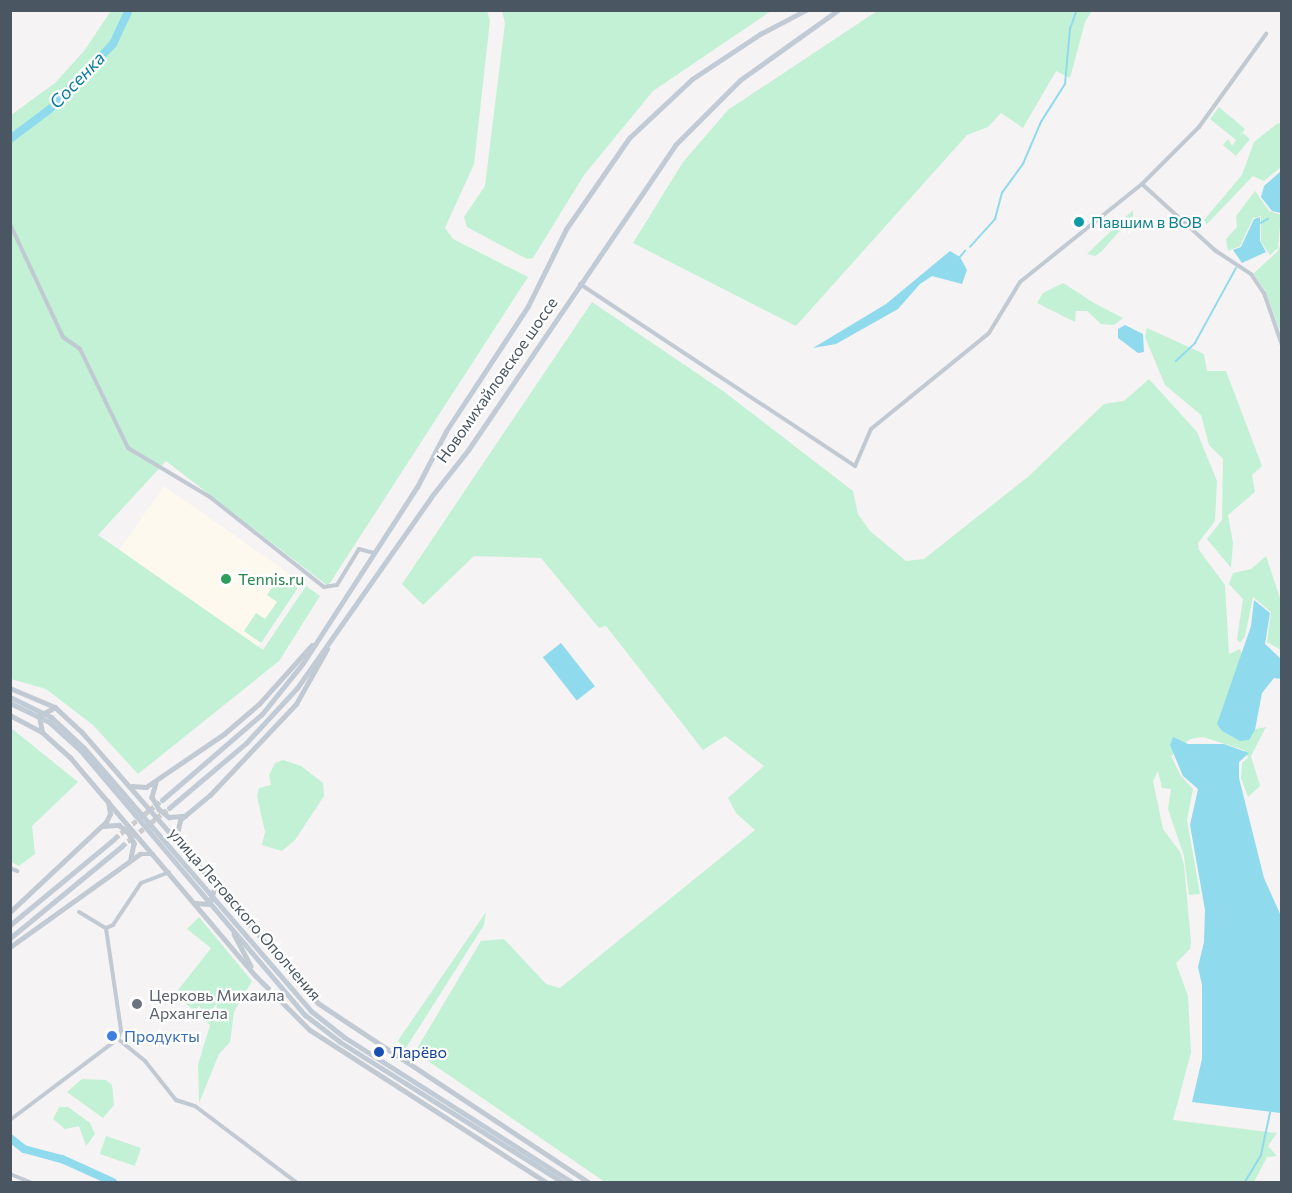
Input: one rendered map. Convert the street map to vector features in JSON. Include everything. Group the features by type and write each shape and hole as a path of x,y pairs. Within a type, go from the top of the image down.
{"main road":[{"name":"Новомихайловское шоссе","path":"162,800 262,714 322,634 375,553 446,431 528,306 566,230 629,138 692,79 760,34 806,10"},
{"name":"Новомихайловское шоссе","path":"169,808 267,722 331,642 436,490 468,450 652,176 698,118 740,80 838,10"},
{"name":"улица Летовского Ополчения","path":"10,697 41,714 84,748 211,902 298,999 327,1025 572,1182"},
{"name":"улица Летовского Ополчения","path":"10,703 41,714"},
{"path":"10,925 115,838"},
{"path":"10,938 122,846"},
{"name":"улица Летовского Ополчения","path":"211,902 292,1002 322,1030 561,1182"}],"street":[{"path":"580,284 855,466 871,429 989,333 1020,282 1142,184 1199,127 1266,34"},
{"path":"1142,184 1216,251 1251,274 1264,293 1281,345"},
{"path":"10,224 63,337 80,349 128,448 210,496 328,589 337,585 359,549 375,553"},
{"path":"127,783 143,788 241,720 322,634"},
{"path":"177,841 175,828 296,704 331,642"},
{"path":"10,688 55,707 127,783 318,1003 588,1182"},
{"path":"42,732 41,714 55,707"},
{"path":"10,715 42,732 106,797 256,976 294,1016 326,1042 546,1182"},
{"path":"159,778 152,791 159,809 169,817 186,816"},
{"path":"10,912 99,828 110,814 106,797"},
{"path":"99,828 113,824 128,832 134,849 130,862"},
{"path":"10,946 142,853 155,855"},
{"path":"10,868 17,871"},
{"path":"106,928 113,925 141,883 169,872"},
{"path":"195,903 211,902 215,887"},
{"path":"79,912 106,928"},
{"path":"13,1119 118,1039 121,1030 106,928"},
{"path":"233,932 256,976"},
{"path":"118,1039 145,1061 176,1100 194,1105 296,1182"},
{"path":"10,1174 30,1182"}],"shaded area":[{"path":"164,486 302,583 258,647 119,550"}],"green space":[{"path":"502,10 771,11 653,91 584,175 533,258 527,259 467,227 464,217 485,186 505,23"},
{"path":"111,11 487,11 490,20 474,164 445,228 453,239 528,277 328,586 166,461 98,535 263,650 306,586 320,596 279,661 138,774 93,725 46,689 11,679 11,115 55,83 84,51"},
{"path":"877,11 1092,11 1085,22 1070,78 1056,71 1023,128 1001,113 988,127 967,135 796,326 633,243 683,162 728,110"},
{"path":"1219,107 1245,129 1239,137 1243,133 1250,139 1236,156 1223,145 1228,139 1232,146 1236,140 1210,119"},
{"path":"1278,123 1281,124 1281,167 1264,181 1253,176 1207,224 1204,220 1242,175 1254,142"},
{"path":"1255,191 1269,211 1281,215 1278,248 1270,255 1261,242 1261,216 1253,218 1240,246 1228,251 1226,239 1237,227 1236,216"},
{"path":"1133,210 1133,216 1101,252 1095,256 1087,254"},
{"path":"1281,243 1282,327 1279,329 1265,290 1253,274 1278,251"},
{"path":"1063,283 1123,318 1114,325 1101,324 1087,311 1076,311 1075,322 1037,303 1043,293"},
{"path":"592,302 723,391 853,491 858,514 870,531 906,561 924,559 1029,476 1104,404 1124,401 1149,379 1197,432 1217,481 1215,521 1198,543 1199,550 1225,585 1229,654 1240,649 1243,658 1246,737 1256,729 1266,727 1251,756 1260,786 1248,797 1241,778 1242,763 1248,758 1244,750 1203,737 1190,739 1171,756 1181,776 1193,789 1187,820 1200,894 1189,895 1184,856 1168,809 1171,789 1162,788 1158,771 1153,781 1163,829 1180,852 1184,865 1191,942 1190,949 1176,963 1188,996 1191,1052 1173,1120 1277,1133 1268,1146 1277,1156 1267,1157 1254,1182 605,1182 415,1052 481,941 504,939 546,984 560,988 755,830 736,813 728,798 764,766 725,736 703,750 606,626 599,628 541,558 474,556 423,605 402,584"},
{"path":"1147,328 1204,354 1207,371 1226,371 1262,466 1252,475 1255,492 1228,515 1233,543 1231,568 1207,539 1222,520 1223,459 1209,445 1201,415 1165,385 1145,337"},
{"path":"1266,556 1281,601 1281,650 1267,642 1271,612 1253,597 1245,636 1240,643 1237,639 1243,599 1229,584 1233,573 1251,569"},
{"path":"280,576 298,588 261,643 244,631 256,613 265,619 277,602 267,595"},
{"path":"11,728 78,782 32,826 35,854 19,866 11,862"},
{"path":"283,760 301,766 323,783 324,796 295,840 282,851 262,845 265,832 257,796 259,788 271,785 269,775 275,763"},
{"path":"486,912 484,925 404,1051 395,1045"},
{"path":"199,917 252,981 234,1012 230,1042 219,1054 199,1103 198,1065 210,1025 175,994 211,948 187,929"},
{"path":"82,1079 106,1080 112,1085 114,1105 103,1118 67,1092"},
{"path":"59,1107 68,1107 90,1123 95,1134 86,1146 79,1126 65,1129 53,1119"},
{"path":"106,1136 141,1148 135,1166 100,1154"}],"water":[{"path":"1281,171 1282,213 1272,211 1261,197 1264,186"},
{"path":"1260,217 1260,241 1266,252 1242,263 1233,250 1241,247 1254,219"},
{"path":"950,251 960,257 967,270 962,284 932,276 920,284 898,309 836,344 813,348 886,304"},
{"path":"1125,325 1143,334 1144,352 1138,353 1118,338 1118,329"},
{"path":"1254,600 1270,613 1265,644 1281,659 1281,679 1274,678 1262,693 1255,730 1249,740 1240,741 1222,731 1217,724 1251,626"},
{"path":"561,643 595,686 577,701 543,657"},
{"path":"1173,737 1188,744 1224,744 1249,753 1239,762 1239,778 1264,878 1281,916 1281,1113 1192,1102 1202,1059 1202,985 1198,967 1204,942 1205,910 1190,825 1198,789 1183,776 1170,745"}],"waterway":[{"name":"Сосенка","path":"10,139 50,109 113,44 129,10"},
{"path":"970,247 995,219 1002,193 1023,164 1041,122 1065,84 1070,29 1077,10"},
{"path":"1261,223 1268,219"},
{"path":"960,257 965,251"},
{"path":"1176,361 1195,343 1236,268"},
{"path":"1245,1182 1261,1155 1270,1113"},
{"name":"Сосенка","path":"10,1138 24,1149 62,1159 113,1182"}],"tunnel":[{"path":"115,838 162,800"},
{"path":"122,846 169,808"}],"place":[{"name":"Павшим в ВОВ","path":"1079,222"},
{"name":"Tennis.ru","path":"226,579"},
{"name":"Церковь Михаила Архангела","path":"137,1004"},
{"name":"Продукты","path":"112,1036"},
{"name":"Ларёво","path":"379,1052"}]}
